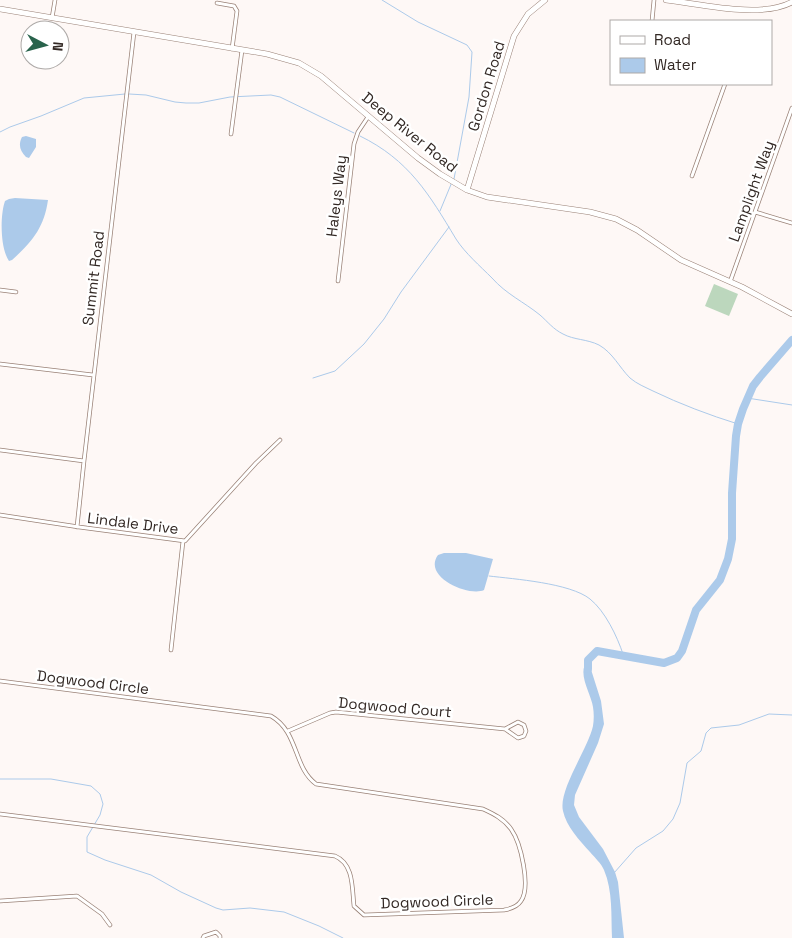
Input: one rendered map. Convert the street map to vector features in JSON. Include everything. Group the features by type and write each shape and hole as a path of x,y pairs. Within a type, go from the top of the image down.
{"street":[{"path":"52,18 55,0"},
{"path":"652,20 654,0"},
{"path":"666,0 761,11 780,8 792,2"},
{"name":"Gordon Road","path":"467,190 514,36 528,14 541,1"},
{"path":"217,3 234,6 237,11 232,49"},
{"name":"Deep River Road","path":"0,9 284,58 306,67 328,82 418,158 467,190 487,197 580,210 610,217 630,226 681,260 730,282 792,314"},
{"name":"Summit Road","path":"78,527 93,375 134,32"},
{"path":"231,134 242,50"},
{"path":"692,176 725,85"},
{"name":"Lamplight Way","path":"730,282 791,111"},
{"name":"Haleys Way","path":"338,281 354,144 358,132 368,116"},
{"path":"755,212 792,223"},
{"path":"0,290 16,292"},
{"path":"0,364 93,375"},
{"name":"Lindale Drive","path":"0,515 185,541 256,463 280,440"},
{"path":"0,450 84,461"},
{"path":"171,650 183,541"},
{"name":"Dogwood Circle","path":"0,681 270,716 279,721 288,731 306,772 316,784 483,809 501,819 515,836 521,853 525,890 517,906 504,910 364,915 354,906 349,869 342,860 335,856 0,814"},
{"name":"Dogwood Court","path":"288,731 336,712 505,729 518,738 524,736 526,730 524,725 518,722 505,729"},
{"path":"0,901 77,896 102,914 110,925"},
{"path":"203,938 216,932 220,938"}],"green space":[{"path":"714,284 738,294 729,316 705,306"}],"water":[{"path":"26,136 36,139 36,147 29,158 24,155 20,148 22,137"},
{"path":"15,198 48,200 44,219 36,234 26,247 9,261 2,240 2,214 5,201"},
{"path":"444,553 466,553 493,559 484,590 468,591 442,578 436,571 435,563 438,555"},
{"path":"588,660 601,701 604,724 598,743 575,795 574,805 579,817 603,849 615,872 618,882 624,938 612,938 610,895 604,870 574,833 563,811 565,792 593,726 592,701 585,683 583,671"}],"waterway":[{"path":"382,0 418,22 467,45 472,52 469,97 454,179"},
{"path":"0,132 84,98 125,94"},
{"path":"129,94 146,95 186,103 199,103 230,97 271,95 280,97 354,133"},
{"path":"360,136 377,145 405,167 427,193 456,239 468,254 497,284 540,315 556,330 567,336 604,348 635,382 684,405 738,424"},
{"path":"440,211 452,182"},
{"path":"313,378 335,371 364,344 449,227"},
{"path":"588,669 588,660 597,651 664,663 677,658 682,651 696,610 720,580 728,559 732,539 732,493 736,436 743,409 753,386 792,340"},
{"path":"747,398 792,405"},
{"path":"489,576 556,585 590,599 605,617 614,632 623,654"},
{"path":"614,873 636,848 663,831 673,819 680,803 687,763 701,751 706,733 711,728 739,725 769,714 792,715"},
{"path":"0,779 51,779 91,786 100,794 103,804 100,815 87,837 87,852 151,875 181,892 216,908 223,910 250,908 284,912 343,938"}]}
